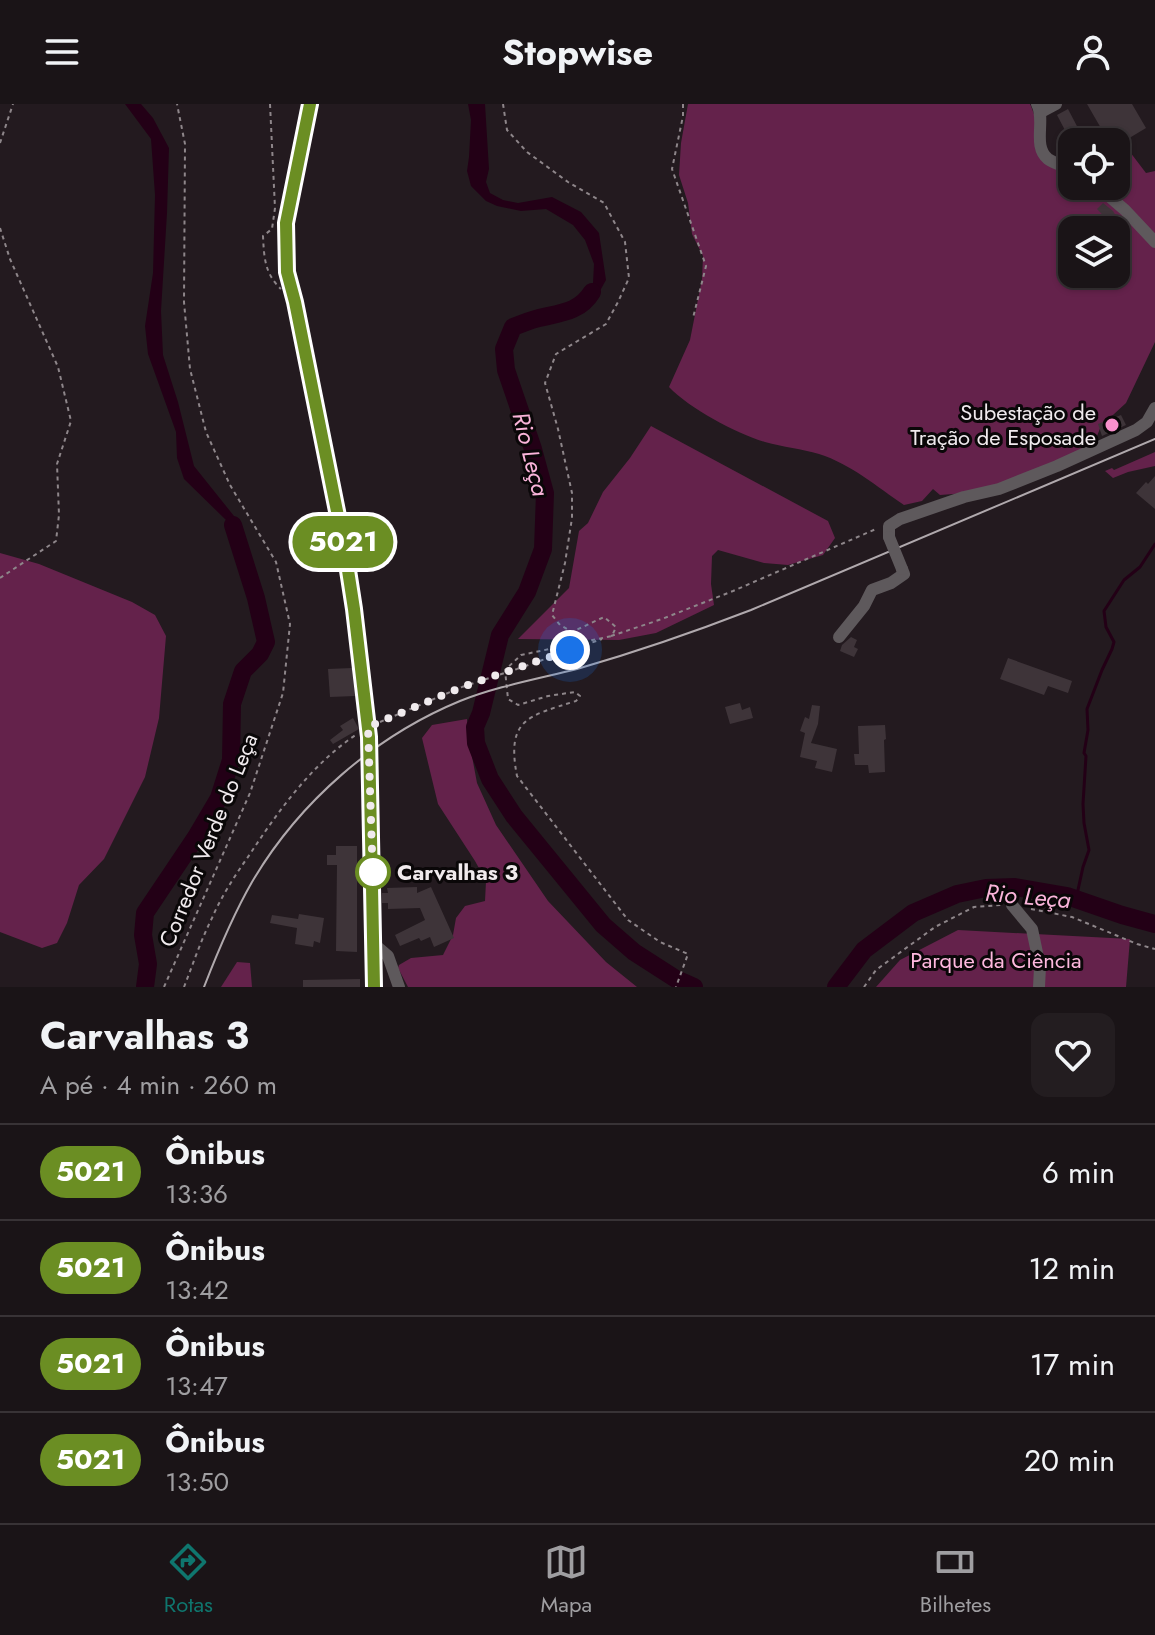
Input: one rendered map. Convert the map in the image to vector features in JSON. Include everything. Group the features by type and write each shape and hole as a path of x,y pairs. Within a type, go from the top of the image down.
{"street":[{"path":"310,104 286,223 287,272 345,551 354,609 368,732 374,987"},
{"path":"1056,104 1040,111 1042,150 1045,156 1058,164"},
{"path":"1113,200 1155,242"},
{"path":"839,637 864,606 872,590 904,574 889,532 900,519 999,489 1057,466 1136,430 1147,422 1155,408"},
{"path":"1012,905 1032,929 1040,967 1039,987"},
{"path":"374,944 388,956 399,987"}],"path":[{"path":"0,143 13,104"},
{"name":"Corredor Verde do Leça","path":"164,987 250,793 283,693 290,624 276,562 230,485 206,432 190,369 184,302 185,144 177,104"},
{"path":"270,104 275,208 272,229 263,236 264,258 271,280 295,302"},
{"path":"503,104 507,130 527,152 604,203 625,242 629,278 606,324 556,354 545,383 572,493 572,518 565,563 552,615 560,625 572,632 604,617 616,627 612,636"},
{"path":"683,104 672,169 706,266 693,318"},
{"path":"0,228 10,259 58,367 71,421 57,464 59,515 56,541 0,578"},
{"path":"676,987 688,954 660,942 628,920 517,776 513,757 515,736 520,726 533,716 576,701 580,696 575,692 518,705 508,699 505,670 521,655 612,636 690,608 873,530 889,532"},
{"name":"Corredor Verde do Leça","path":"184,987 212,917 230,883 268,826 305,780 343,743 462,687 612,636"},
{"path":"864,987 876,970 935,927 974,907 1012,905 1072,917 1155,949"}],"green space":[{"path":"688,104 1030,104 1044,156 1058,169 1058,200 1130,200 1130,152 1146,173 1155,171 1155,342 1126,403 1101,426 1097,436 1069,459 980,492 940,495 933,489 922,501 904,505 831,458 741,433 688,403 669,387 690,340 702,279 703,256 692,234 688,203 679,175"},
{"path":"651,426 828,521 835,538 823,555 788,565 764,563 718,550 712,556 714,605 656,633 619,640 518,639 569,588 579,531 588,523 603,492"},
{"path":"1155,452 1155,466 1113,478 1105,471 1114,470"},
{"path":"0,553 39,564 132,602 155,615 166,636 159,718 145,777 104,859 79,885 57,943 42,948 0,932"},
{"path":"467,719 477,783 496,825 548,901 606,962 637,987 408,987 399,965 411,958 443,955 453,935 456,918 465,906 485,901 486,881 438,804 422,738 432,725"},
{"name":"Parque da Ciência","path":"958,930 1130,939 1126,987 876,987 900,960"},
{"path":"237,962 250,963 252,987 221,987"}],"shaded area":[{"path":"125,104 141,104 153,118 169,148 161,311 163,355 194,466 242,526 247,547 235,545 227,521 184,479 177,458 176,432 148,354 145,326 153,273 155,195 151,139"},
{"path":"468,104 485,104 489,169 486,182 490,193 518,203 552,197 581,212 599,233 606,280 596,298 577,310 575,306 593,283 594,264 585,240 573,225 546,209 521,211 497,206 486,201 471,186 467,171 471,120"}],"building":[{"path":"1087,104 1132,104 1146,128 1130,138 1130,128 1101,128"},
{"path":"1068,109 1078,128 1064,128 1057,115"},
{"path":"1103,203 1116,216 1104,216 1097,209"},
{"name":"Subestação de Tração de Esposade","path":"1121,415 1126,425 1102,436 1098,424"},
{"path":"1155,476 1155,509 1136,493"},
{"path":"326,546 332,567 323,570 316,549"},
{"path":"851,637 857,640 854,647 858,649 854,657 840,651"},
{"path":"1008,658 1072,681 1068,693 1048,686 1044,695 1000,679"},
{"path":"352,668 355,696 330,697 328,669"},
{"path":"740,703 742,710 750,707 753,718 730,724 725,707"},
{"path":"812,705 820,706 811,743 837,749 832,772 815,768 817,761 800,757 805,733 800,731 805,717 809,719"},
{"path":"353,718 359,729 333,744 330,740 343,730 340,726"},
{"path":"885,725 885,772 869,773 868,765 855,765 854,754 859,754 858,726"},
{"path":"336,846 357,846 357,952 336,951 337,865 327,865 327,855 336,855"},
{"path":"417,887 417,893 431,887 454,938 434,947 430,937 400,946 395,935 425,920 420,908 388,909 388,903 382,903 382,893 388,893 387,888"},
{"path":"299,914 324,918 320,943 314,941 313,947 295,944 297,928 270,923 272,915 298,919"},
{"path":"360,979 360,987 303,987 303,980"}],"waterway":[{"name":"Rio Leça","path":"592,292 575,308 513,327 504,349 506,370 545,493 543,549 527,592 500,635 475,727 476,743 490,779 514,816 603,925 634,952 694,987"},
{"name":"Rio Leça","path":"145,987 148,964 143,935 145,913 219,798 231,760 232,704 243,671 260,654 266,642 233,525"},
{"path":"1076,899 1089,850 1083,804 1087,709 1114,642 1106,627 1104,611 1124,580 1140,567 1155,544"},
{"name":"Rio Leça","path":"836,987 864,950 913,913 957,894 986,888 1015,887 1067,896 1155,924"}],"tram line":[{"path":"204,987 238,907 292,825 342,775 398,733 474,696 621,656 751,610 1155,439"}],"bus line":[{"name":"5021","path":"310,104 286,223 287,272 345,551 354,609 369,737 374,987"}],"place":[{"name":"Subestação de Tração de Esposade","path":"1112,425"},
{"name":"Carvalhas 3","path":"373,872"}],"route":[{"path":"373,872 373,882 368,727 462,687 570,650"}]}
